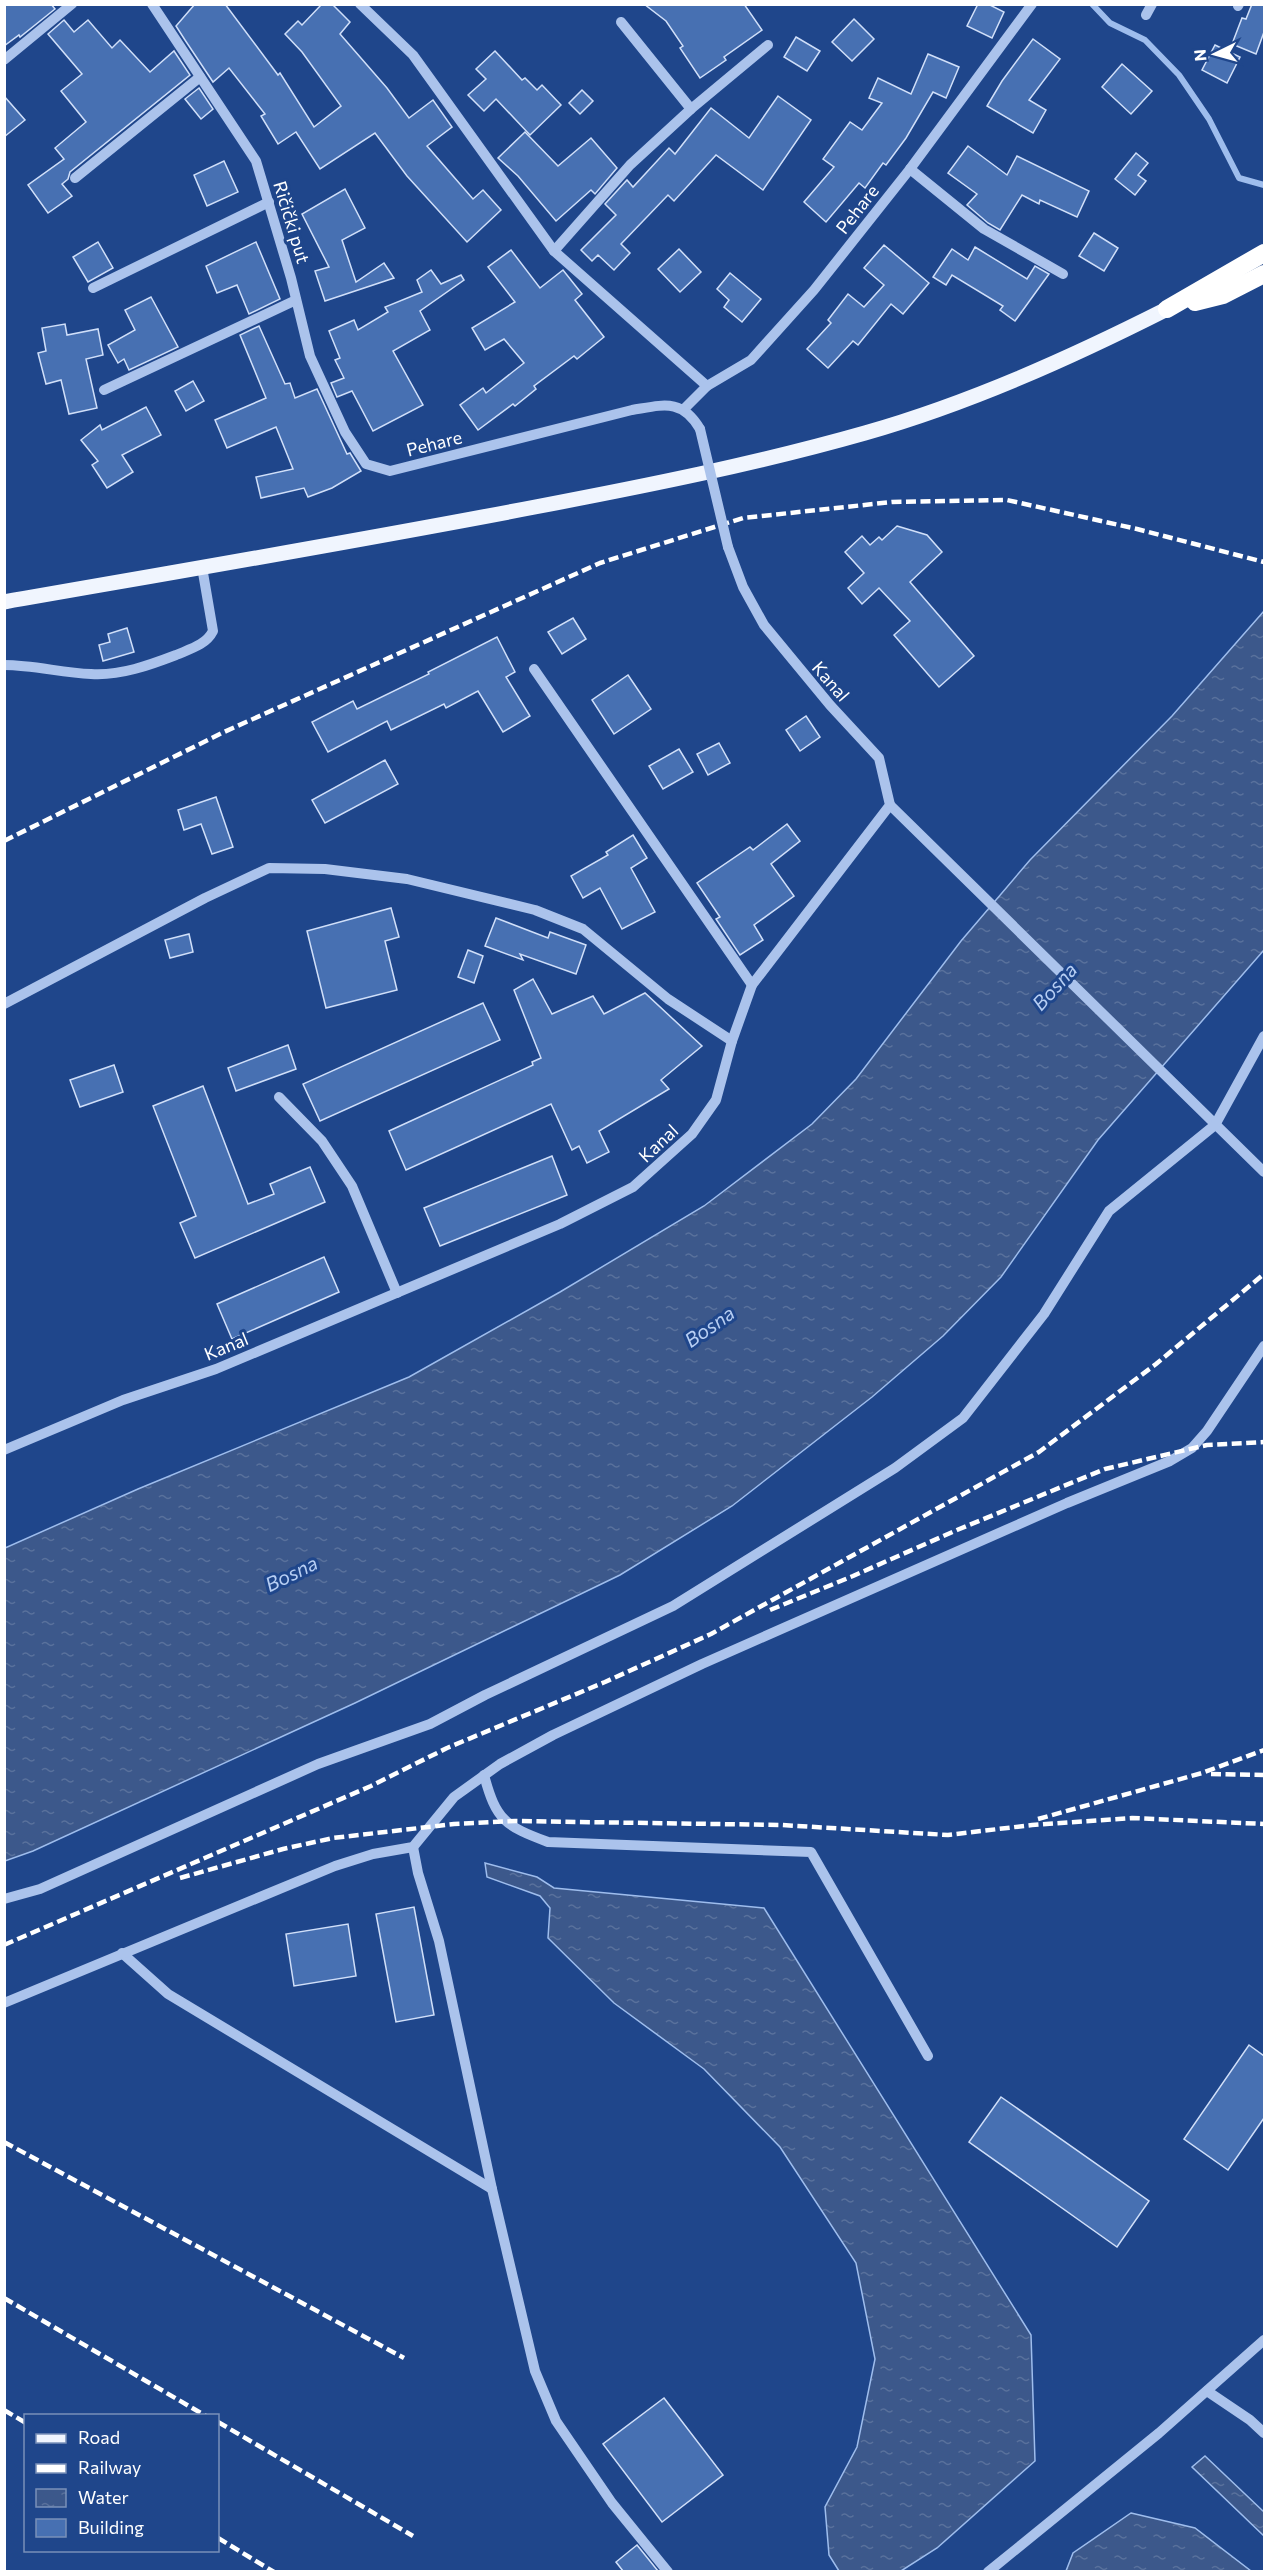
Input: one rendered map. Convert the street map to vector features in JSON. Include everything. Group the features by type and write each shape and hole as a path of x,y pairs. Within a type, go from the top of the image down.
{"highway":[{"path":"1167,309 1264,253"},
{"path":"1167,309 1223,295 1264,274"}],"main road":[{"path":"4,602 406,532 721,470 866,433 925,414 1047,367 1167,309"}],"street":[{"path":"4,60 72,4"},
{"name":"Ričički put","path":"152,4 256,161 310,356 345,432 366,464"},
{"path":"360,4 413,55 554,251 707,386"},
{"name":"Pehare","path":"366,464 390,471 632,410 671,405 684,409 707,386 751,360 814,290 910,169 1032,4"},
{"path":"1146,15 1152,4"},
{"path":"621,22 691,108"},
{"path":"554,251 630,165 691,108 768,45"},
{"path":"75,178 200,77"},
{"path":"910,169 984,229 1064,274"},
{"path":"93,288 269,202"},
{"path":"104,390 296,300"},
{"name":"Kanal","path":"4,1450 123,1400 216,1369 560,1224 633,1187 692,1134 716,1100 732,1041 752,985 890,805 879,758 830,705 764,625 743,587 728,547 700,429 693,417 684,409"},
{"path":"4,665 93,675 122,672 153,664 189,650 209,640 213,631 202,567"},
{"path":"534,669 752,985"},
{"path":"890,805 1264,1172"},
{"path":"4,1004 205,898 269,868 325,869 407,879 535,910 583,929 669,999 732,1041"},
{"path":"4,1899 40,1889 318,1764 430,1724 485,1695 674,1606 885,1475 963,1418 1044,1314 1109,1211 1215,1125 1264,1036"},
{"path":"279,1097 322,1141 352,1186 397,1293"},
{"path":"4,2003 336,1866 373,1854 413,1847 453,1797 484,1775 553,1735 702,1664 1067,1503 1170,1461 1192,1448 1207,1431 1264,1346"},
{"path":"484,1775 492,1804 505,1822 523,1833 548,1842 811,1852 928,2056"},
{"path":"413,1847 418,1873 439,1941 492,2189 535,2371 556,2421 612,2503 668,2571"},
{"path":"122,1953 168,1994 492,2189"},
{"path":"988,2571 1159,2433 1264,2340"},
{"path":"1206,2391 1251,2420 1264,2433"}],"water":[{"name":"Bosna","path":"1264,611 1264,950 1098,1140 1001,1277 943,1336 872,1397 732,1506 620,1575 355,1703 33,1851 5,1861 5,1548 138,1489 409,1377 560,1292 704,1206 812,1124 856,1079 961,941 1030,860 1172,716"},
{"path":"485,1863 537,1877 554,1888 764,1908 1031,2335 1035,2461 937,2548 901,2571 839,2571 829,2555 825,2507 857,2447 875,2359 856,2263 780,2147 704,2069 614,2003 548,1938 550,1908 540,1896 487,1877"},
{"path":"1205,2456 1264,2512 1264,2536 1192,2467"},
{"path":"1131,2513 1195,2528 1251,2571 1066,2571 1073,2553"}],"building":[{"path":"4,4 51,4 55,9 20,37 19,35 4,46"},
{"path":"195,4 225,4 278,75 280,73 314,127 341,106 302,52 285,34 298,21 302,25 322,4 332,4 350,22 340,34 387,88 409,118 433,100 452,127 427,146 473,199 483,190 501,210 467,242 407,176 375,133 320,169 296,132 278,144 261,116 265,114 229,68 213,82 176,26"},
{"path":"644,4 744,4 762,30 724,57 726,60 700,78 680,48 683,46 666,21"},
{"path":"978,4 988,4 1004,12 992,38 967,26"},
{"path":"1252,4 1264,4 1264,32 1256,54 1232,44 1242,18 1246,19"},
{"path":"854,19 874,39 852,61 832,42"},
{"path":"64,20 74,32 88,20 112,48 120,40 150,72 174,51 190,75 70,172 68,179 62,184 72,196 48,213 28,185 64,159 55,148 86,122 61,91 82,74 48,34"},
{"path":"796,37 820,51 807,71 784,57"},
{"path":"1033,39 1060,59 1029,100 1046,110 1033,133 987,106"},
{"path":"1215,45 1240,57 1227,83 1202,70"},
{"path":"495,51 522,80 525,78 537,90 542,85 561,105 530,135 496,99 484,111 468,95 486,79 476,69"},
{"path":"928,54 959,67 946,98 933,92 906,138 886,165 883,163 865,188 859,183 826,222 804,202 834,167 823,159 850,122 862,130 882,103 869,98 878,78 911,94"},
{"path":"1122,64 1152,91 1131,114 1102,87"},
{"path":"199,88 213,109 201,119 185,99"},
{"path":"582,90 593,101 580,114 569,103"},
{"path":"4,96 25,120 4,137"},
{"path":"778,96 811,120 763,190 716,155 674,201 668,195 621,244 630,253 614,270 598,255 592,261 581,250 616,215 605,204 627,180 633,187 669,148 675,154 711,108 749,138"},
{"path":"525,132 558,166 591,138 617,168 595,194 591,190 556,221 518,176 498,158"},
{"path":"968,146 1007,175 1017,156 1089,191 1077,217 1040,200 1039,204 1022,195 1000,230 988,223 967,205 977,194 948,173"},
{"path":"1136,153 1148,163 1138,175 1146,181 1135,195 1115,179"},
{"path":"224,161 238,192 207,206 194,175"},
{"path":"345,189 365,228 342,240 356,282 384,263 394,278 325,301 315,271 329,267 302,214"},
{"path":"1094,233 1118,248 1104,271 1079,256"},
{"path":"98,242 113,268 88,282 73,257"},
{"path":"256,242 280,299 249,314 237,285 217,293 206,266"},
{"path":"884,245 929,283 903,314 891,304 858,345 853,341 828,368 807,349 831,323 828,320 848,294 864,307 884,285 864,268"},
{"path":"975,247 1027,279 1035,266 1049,274 1015,321 1000,310 1003,306 952,275 946,285 933,277 952,249 968,260"},
{"path":"679,249 701,272 680,292 658,269"},
{"path":"511,250 540,288 563,270 582,294 575,300 604,337 577,359 574,356 534,386 536,389 515,406 513,404 478,430 460,405 483,388 486,393 524,363 504,339 485,350 472,328 515,302 488,267"},
{"path":"431,270 441,284 461,275 464,280 420,311 430,330 393,351 423,405 373,431 352,391 337,397 331,383 344,378 335,360 340,358 329,331 354,320 358,330 388,312 385,307 422,292 417,280"},
{"path":"730,273 761,299 742,322 724,307 729,300 717,289"},
{"path":"151,297 178,347 129,370 124,359 118,363 108,345 135,330 125,310"},
{"path":"65,324 67,335 98,329 103,355 86,359 97,408 69,414 61,380 46,384 38,353 46,351 42,328"},
{"path":"259,326 285,384 290,383 295,398 317,389 347,454 350,453 361,471 332,488 308,497 304,488 261,498 256,477 293,469 276,427 227,448 215,420 266,398 240,335"},
{"path":"193,381 204,401 186,411 175,391"},
{"path":"146,407 161,435 122,455 133,472 107,488 92,465 98,461 81,440 100,425 102,430"},
{"path":"897,526 927,535 942,552 910,582 974,656 939,687 894,635 910,621 879,588 862,604 848,588 864,573 845,552 862,536 870,545 879,537 882,540"},
{"path":"573,618 586,639 562,654 548,632"},
{"path":"127,628 134,652 103,661 99,645 110,642 108,634"},
{"path":"497,637 515,672 506,677 530,716 503,732 478,691 446,708 444,704 391,730 387,721 328,752 312,722 353,701 357,709 429,674 428,672"},
{"path":"628,675 651,709 614,734 592,700"},
{"path":"806,716 820,737 800,751 786,730"},
{"path":"719,743 730,763 708,775 697,754"},
{"path":"679,749 693,772 663,789 649,766"},
{"path":"385,760 398,784 325,823 312,800"},
{"path":"216,797 233,847 212,854 201,824 184,830 178,810"},
{"path":"787,824 800,841 771,864 794,896 754,925 763,940 740,955 716,919 720,917 697,883 750,847 753,850"},
{"path":"633,835 647,858 631,868 655,912 622,929 600,888 583,898 571,876 608,855 606,852"},
{"path":"391,908 399,937 385,941 397,990 326,1008 307,931"},
{"path":"496,918 548,938 550,932 586,945 576,974 520,954 523,960 485,946"},
{"path":"189,934 193,952 170,958 165,940"},
{"path":"468,950 483,956 474,983 458,977"},
{"path":"533,979 552,1014 593,996 604,1014 645,993 702,1046 661,1080 669,1089 599,1131 609,1152 587,1163 579,1146 572,1150 551,1104 406,1170 389,1131 533,1065 532,1062 541,1058 514,990"},
{"path":"483,1003 500,1040 320,1121 303,1084"},
{"path":"288,1045 296,1069 236,1091 228,1068"},
{"path":"114,1065 123,1092 80,1107 70,1080"},
{"path":"203,1086 248,1204 274,1194 270,1184 310,1167 325,1202 195,1258 180,1223 196,1216 153,1106"},
{"path":"552,1156 567,1195 440,1246 424,1208"},
{"path":"324,1257 339,1292 232,1339 217,1304"},
{"path":"414,1907 434,2015 396,2022 376,1914"},
{"path":"348,1924 356,1976 294,1986 286,1934"},
{"path":"1249,2045 1264,2056 1264,2118 1228,2170 1184,2139"},
{"path":"1001,2097 1149,2201 1117,2247 969,2142"},
{"path":"664,2398 723,2475 662,2522 603,2444"},
{"path":"637,2545 658,2571 623,2571 616,2562"}],"waterway":[{"path":"1092,4 1110,23 1145,40 1179,75 1209,119 1239,178 1264,185"}],"railway":[{"path":"4,841 224,732 600,563 743,518 892,502 1007,500 1137,529 1264,562"},
{"path":"4,1945 371,1786 447,1748 605,1682 711,1634 1039,1452 1156,1364 1264,1274"},
{"path":"770,1610 1105,1469 1207,1445 1264,1442"},
{"path":"1038,1819 1202,1773 1264,1750"},
{"path":"1211,1774 1264,1775"},
{"path":"180,1878 283,1849 333,1838 454,1824 515,1821 781,1825 948,1835 1032,1825 1132,1818 1264,1824"},
{"path":"4,2142 404,2358"},
{"path":"4,2298 203,2414"},
{"path":"4,2410 24,2422"},
{"path":"219,2423 413,2536"},
{"path":"219,2539 274,2572"}]}
